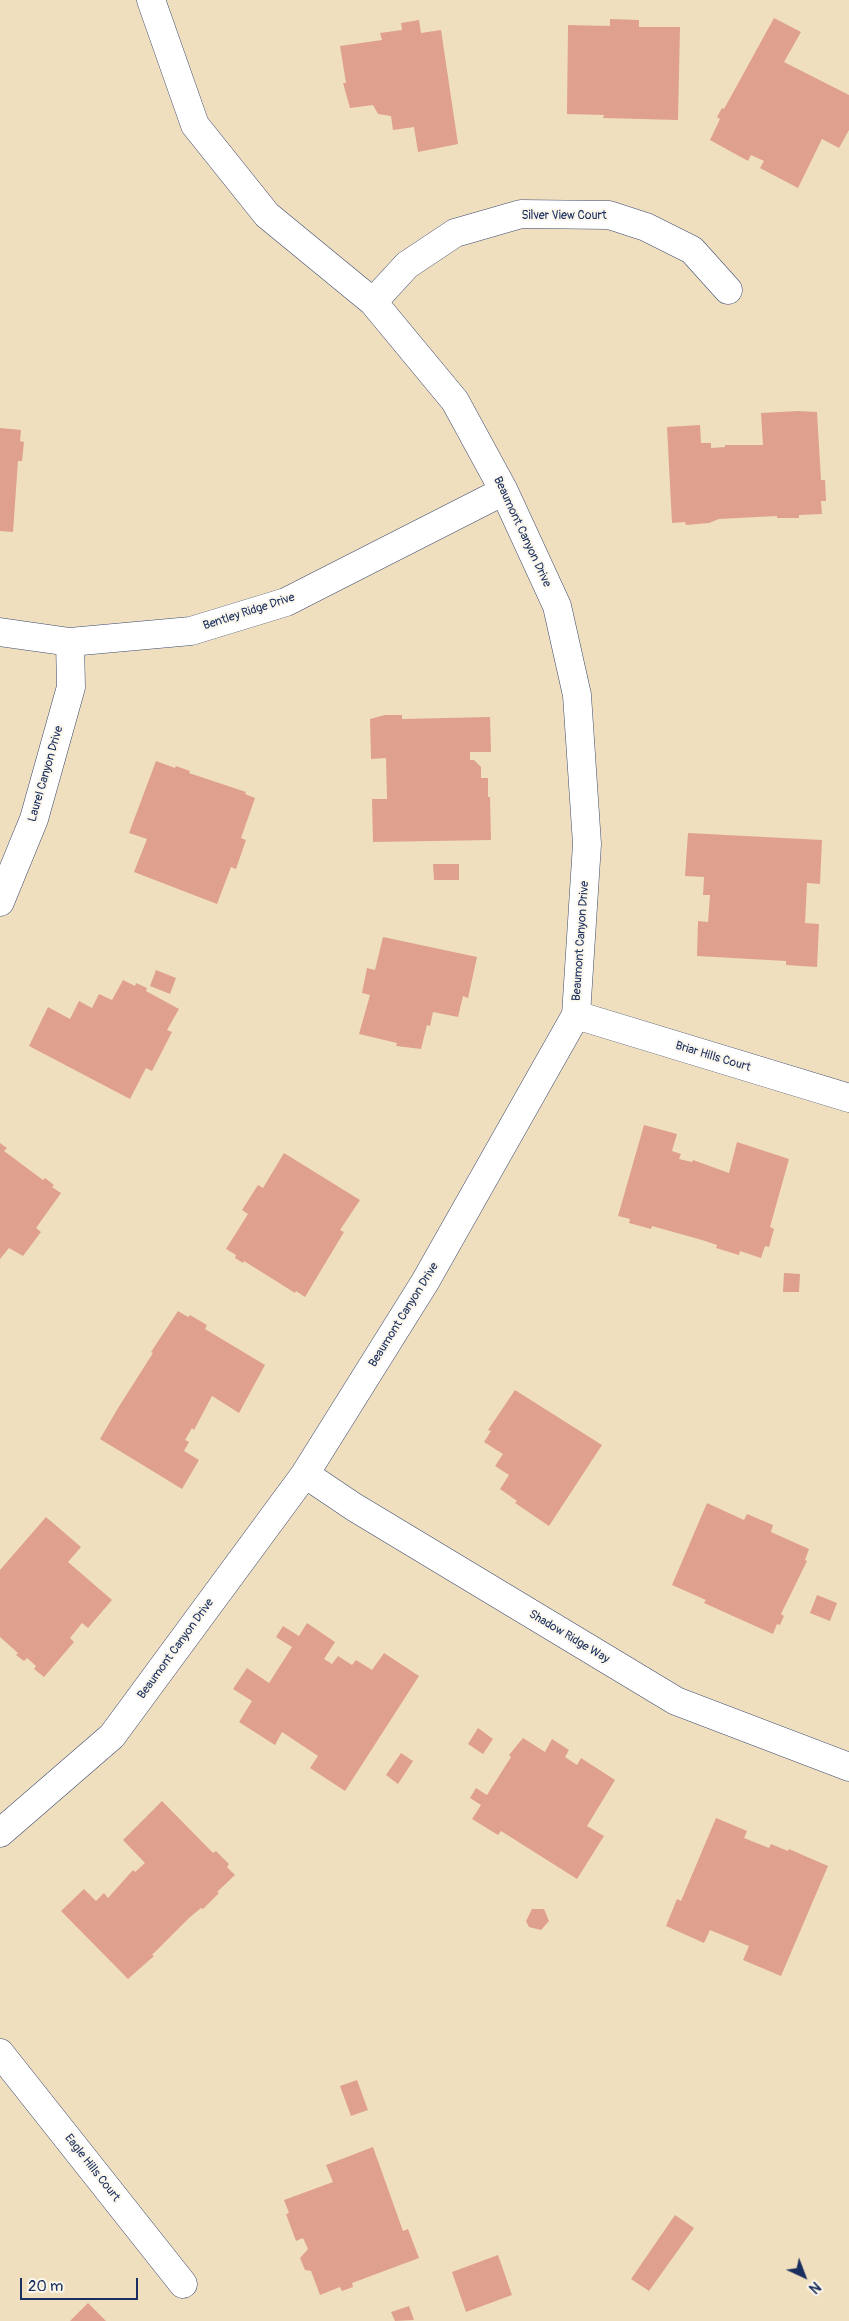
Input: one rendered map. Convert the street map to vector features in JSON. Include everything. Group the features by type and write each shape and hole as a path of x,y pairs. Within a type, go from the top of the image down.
{"street":[{"name":"Beaumont Canyon Drive","path":"0,1833 112,1736 305,1474 425,1282 576,1016 587,844 577,695 557,606 504,491 455,401 373,302 267,215 195,125 151,0"},
{"name":"Silver View Court","path":"373,302 407,265 456,234 521,214 609,215 646,227 692,250 728,290"},
{"name":"Bentley Ridge Drive","path":"0,632 70,642 191,631 286,602 504,491"},
{"name":"Laurel Canyon Drive","path":"0,902 34,819 71,686 70,642"},
{"name":"Briar Hills Court","path":"576,1016 849,1098"},
{"name":"Shadow Ridge Way","path":"305,1474 354,1507 676,1701 849,1767"},
{"name":"Eagle Hills Court","path":"0,2053 183,2284"}],"building":[{"path":"774,18 801,32 784,62 849,95 849,130 839,148 822,139 798,188 760,168 764,161 751,155 748,161 710,140 720,119 717,117 722,108 724,109"},
{"path":"610,19 639,20 639,27 680,27 678,120 603,118 604,115 567,114 568,25 610,26"},
{"path":"419,20 421,33 441,30 458,144 418,152 414,127 393,130 391,116 378,114 373,105 350,108 343,83 346,83 340,46 382,40 380,33 402,30 401,23"},
{"path":"817,412 821,480 825,480 826,501 821,501 822,514 799,515 799,518 777,518 777,516 719,519 709,523 686,525 685,522 672,523 667,427 700,425 701,443 711,443 711,448 725,447 725,445 763,445 761,413"},
{"path":"0,428 21,430 20,441 24,442 22,461 18,461 13,532 0,531"},
{"path":"385,715 402,715 402,719 490,717 491,752 470,752 470,760 474,760 481,767 481,778 488,778 491,840 373,842 372,799 387,799 386,758 371,759 370,719"},
{"path":"156,761 190,771 189,773 246,792 245,794 255,798 241,838 246,840 236,869 231,867 217,904 134,872 147,839 129,833"},
{"path":"688,833 822,840 820,884 807,883 805,923 819,924 817,967 786,965 786,961 697,956 698,921 708,922 710,895 703,895 704,877 685,876"},
{"path":"433,864 459,864 459,880 434,880"},
{"path":"383,937 477,957 468,998 463,996 458,1017 433,1012 430,1026 427,1025 421,1049 396,1046 397,1043 359,1034 370,995 362,993 367,968 375,970"},
{"path":"156,970 176,978 170,994 150,986"},
{"path":"123,980 135,986 136,983 147,988 146,991 179,1009 167,1030 172,1032 152,1071 146,1068 130,1099 29,1046 48,1007 70,1019 79,1001 92,1008 99,994 112,1000"},
{"path":"644,1125 677,1134 672,1151 681,1154 679,1159 692,1162 693,1160 729,1173 737,1142 789,1159 770,1227 774,1229 769,1247 765,1246 761,1258 740,1251 739,1255 716,1248 717,1245 702,1240 652,1226 651,1229 629,1223 630,1219 618,1216"},
{"path":"0,1143 7,1148 4,1151 43,1180 45,1178 54,1185 52,1187 61,1193 36,1228 41,1232 23,1256 9,1248 0,1259"},
{"path":"284,1153 360,1200 340,1230 344,1232 305,1297 296,1291 295,1293 244,1261 243,1263 235,1258 236,1255 226,1249 248,1214 242,1210 258,1185 263,1188"},
{"path":"784,1273 800,1274 799,1292 783,1292"},
{"path":"178,1311 188,1317 190,1315 207,1325 205,1329 265,1365 239,1413 212,1396 194,1430 192,1428 185,1440 189,1442 184,1451 199,1460 182,1489 100,1439 153,1353 151,1352"},
{"path":"515,1390 602,1445 549,1526 515,1503 517,1501 500,1489 509,1475 495,1466 503,1454 484,1442 491,1431 488,1430"},
{"path":"707,1503 744,1520 747,1514 773,1525 771,1532 809,1549 805,1560 807,1561 781,1614 784,1616 780,1625 777,1624 773,1634 704,1603 706,1600 672,1585"},
{"path":"46,1517 81,1547 68,1562 112,1600 88,1628 82,1623 70,1638 74,1642 44,1677 34,1669 36,1666 27,1658 24,1661 16,1655 18,1653 0,1637 0,1570"},
{"path":"817,1595 837,1603 830,1621 810,1613"},
{"path":"307,1623 335,1642 324,1659 332,1664 338,1656 352,1665 356,1660 372,1670 384,1653 419,1676 345,1791 310,1768 318,1756 282,1732 275,1745 239,1722 252,1701 233,1689 247,1668 269,1683 292,1647 276,1637 283,1626 299,1636"},
{"path":"478,1728 493,1739 483,1754 468,1744"},
{"path":"523,1738 545,1752 552,1739 569,1750 565,1757 577,1765 581,1758 615,1780 587,1826 604,1836 577,1879 501,1831 498,1835 472,1819 481,1805 470,1798 476,1788 487,1795 511,1757 509,1755"},
{"path":"401,1753 413,1761 398,1784 386,1775"},
{"path":"162,1801 213,1853 216,1851 229,1864 227,1867 235,1875 203,1909 201,1908 189,1918 152,1955 154,1956 128,1979 61,1911 84,1889 96,1901 104,1893 108,1898 133,1870 135,1872 145,1863 123,1840"},
{"path":"716,1818 747,1831 744,1838 769,1848 771,1844 788,1851 789,1849 828,1866 781,1976 743,1960 749,1946 710,1930 704,1943 666,1926 677,1899 681,1901"},
{"path":"532,1909 544,1909 549,1921 541,1930 529,1927 526,1921"},
{"path":"357,2080 368,2110 351,2116 340,2086"},
{"path":"373,2147 403,2231 408,2229 419,2258 352,2283 353,2287 342,2291 340,2287 320,2295 311,2271 305,2270 300,2258 308,2249 303,2238 296,2241 286,2214 289,2213 284,2200 333,2182 326,2165"},
{"path":"675,2215 694,2228 649,2291 631,2279"},
{"path":"498,2255 512,2295 466,2312 452,2272"},
{"path":"88,2303 106,2321 70,2321"},
{"path":"409,2306 414,2320 395,2321 391,2312"}]}
